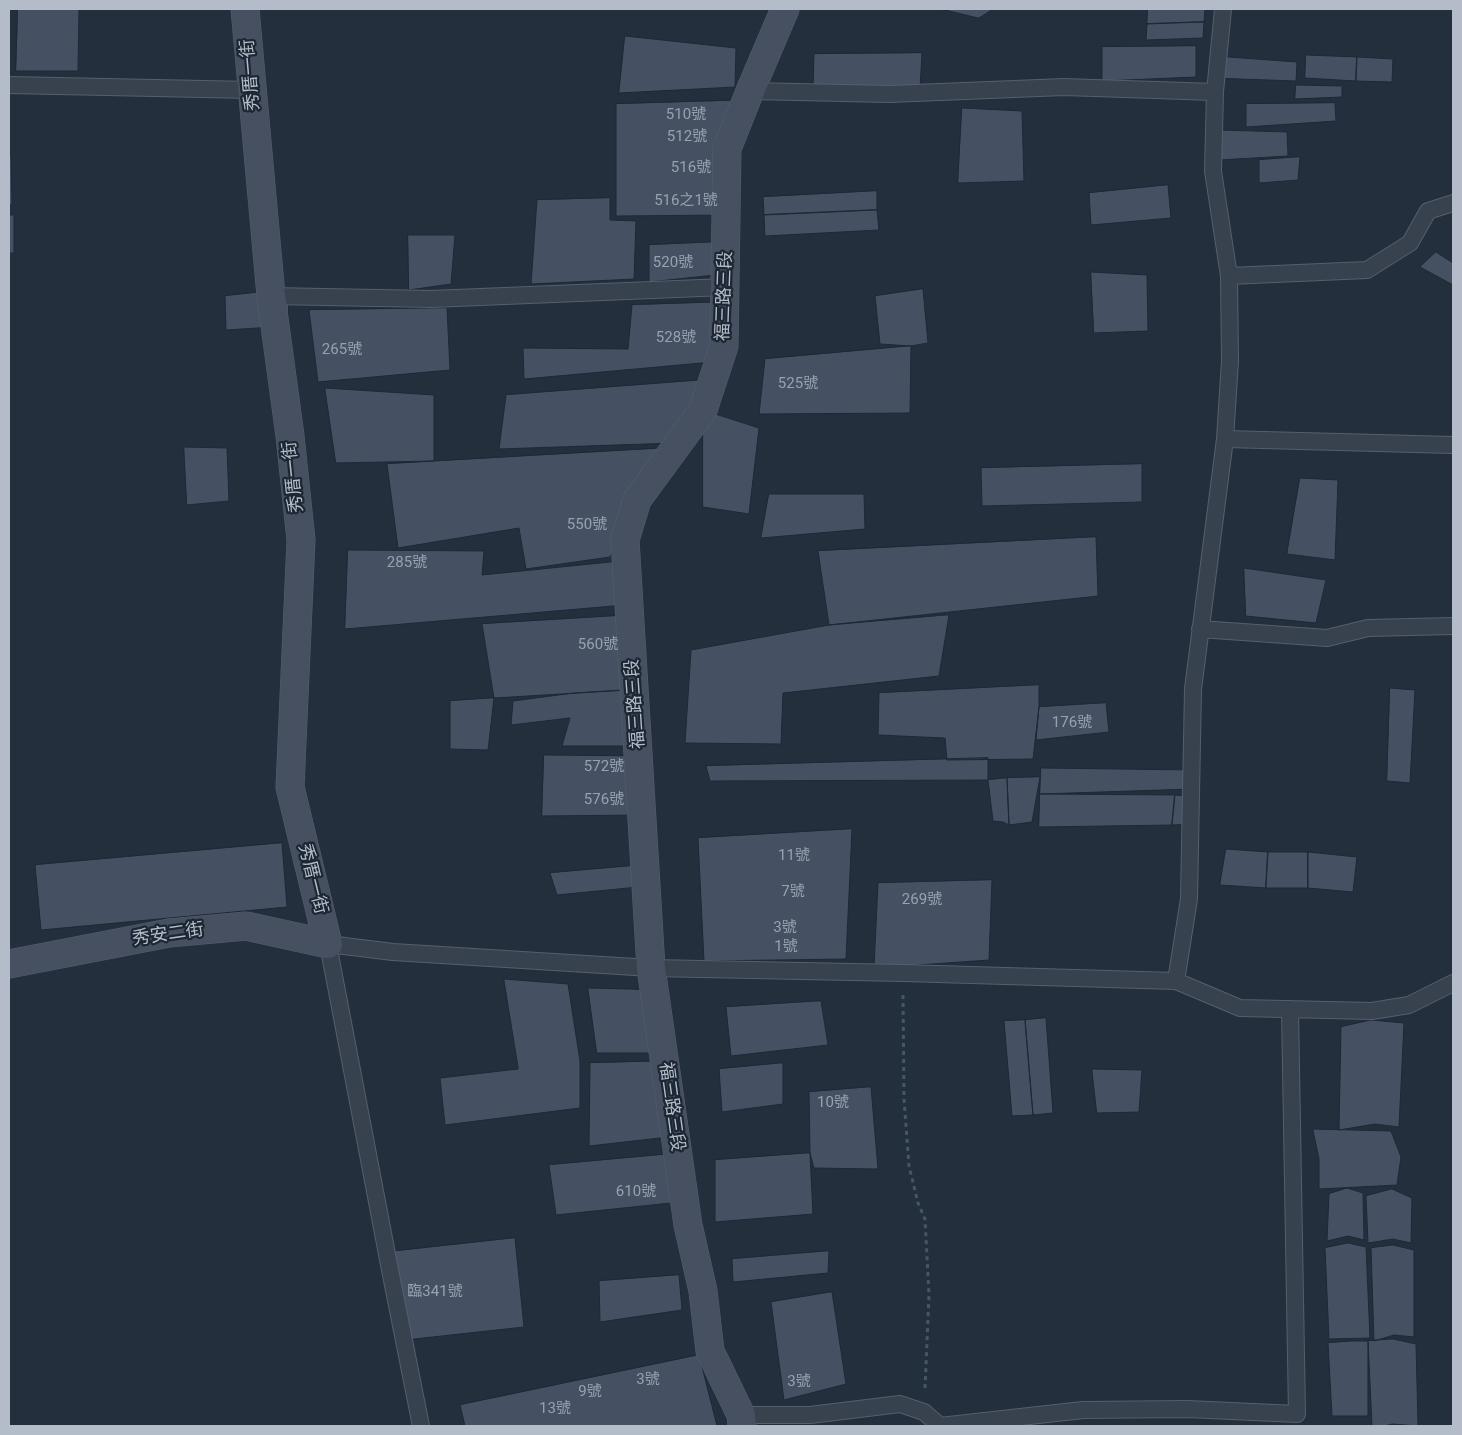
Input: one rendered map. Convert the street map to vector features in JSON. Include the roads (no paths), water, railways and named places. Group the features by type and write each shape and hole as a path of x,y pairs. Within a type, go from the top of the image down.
{"street":[{"name":"秀厝一街","path":"245,9 272,296 301,540 290,787 328,944"},
{"name":"福三路三段","path":"742,1421 710,1351 703,1291 688,1225 651,968 625,540 637,500 703,410 724,346 727,149 785,9"},
{"name":"秀安二街","path":"9,964 169,932 246,926 328,944"}],"lane":[{"path":"1176,981 1190,899 1193,689 1225,439 1230,361 1229,276 1213,171 1215,92 1223,9"},
{"path":"9,85 252,90"},
{"path":"750,91 890,94 1064,87 1215,92"},
{"path":"1229,276 1367,270 1410,242 1428,211 1453,203"},
{"path":"272,296 431,299 726,287"},
{"path":"1225,439 1453,445"},
{"path":"1200,629 1327,638 1368,628 1453,626"},
{"path":"422,1426 386,1251 328,944 393,952 651,968 1176,981 1240,1008 1372,1011 1409,1004 1453,983"},
{"path":"742,1421 900,1404 924,1412 940,1426 1082,1410 1188,1409 1296,1414 1290,1009"}]}
